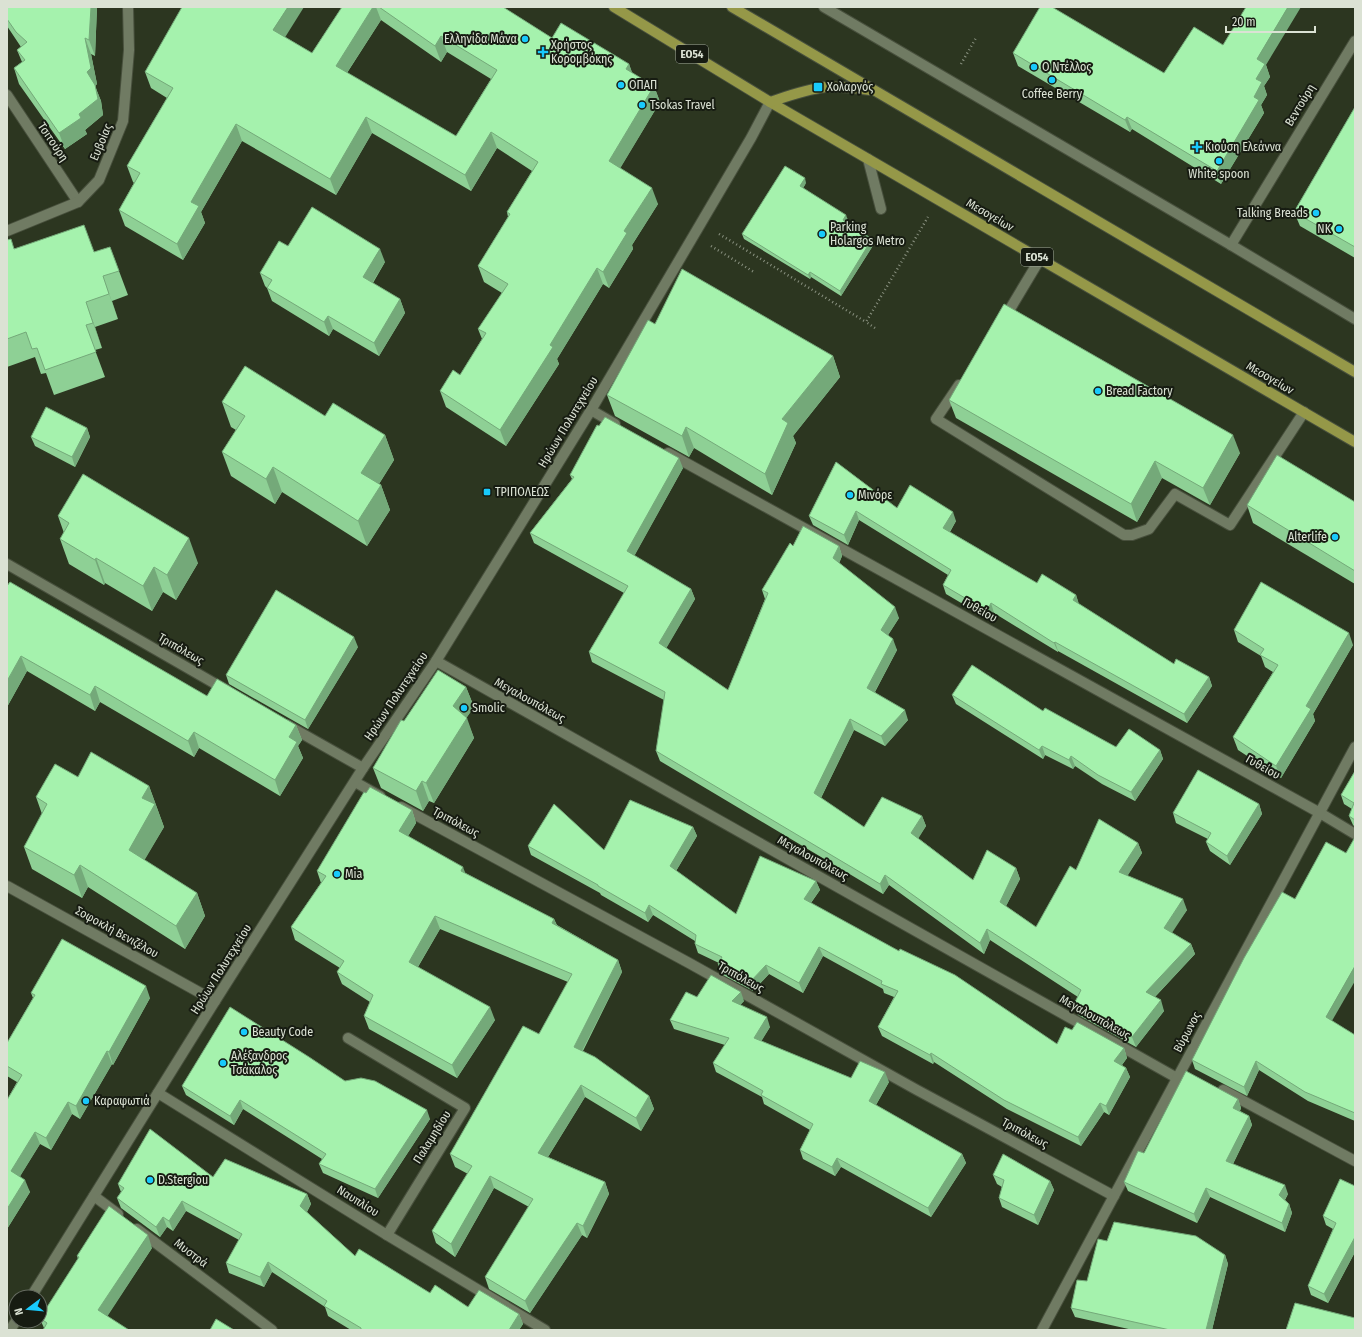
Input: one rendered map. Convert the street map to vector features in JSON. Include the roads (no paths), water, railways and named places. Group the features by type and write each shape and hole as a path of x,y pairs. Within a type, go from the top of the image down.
{"main road":[{"name":"Μεσογείων","path":"614,7 770,102 1355,442"},
{"path":"732,7 1355,372"},
{"path":"770,102 796,93 827,87 848,87 874,90"}],"street":[{"name":"Ευβοίας","path":"7,230 78,202 99,180 123,121 129,50 128,7"},
{"path":"824,7 1355,319"},
{"name":"Βεντούρη","path":"1231,245 1355,41"},
{"name":"Τσιτούρη","path":"7,95 78,202"},
{"name":"Ηρώων Πολυτεχνείου","path":"36,1289 215,1001 364,768 436,662 591,410 770,102"},
{"path":"868,159 881,209"},
{"path":"998,327 1040,259"},
{"path":"963,380 936,419 1124,534 1132,536 1149,529 1175,494 1230,525 1304,412"},
{"path":"591,410 626,430"},
{"name":"Γυθείου","path":"661,449 1320,813 1355,834"},
{"name":"Τριπόλεως","path":"7,564 233,694"},
{"name":"Μεγαλουπόλεως","path":"436,662 1183,1073"},
{"path":"281,721 364,768"},
{"name":"Βύρωνος","path":"1042,1330 1114,1196 1183,1073 1355,747"},
{"name":"Τριπόλεως","path":"355,782 689,963 917,1090 1114,1196"},
{"name":"Σοφοκλή Βενιζέλου","path":"7,886 215,1001"},
{"name":"Παλαμηδίου","path":"348,1038 465,1108 387,1235"},
{"path":"1217,1087 1355,1161"},
{"name":"Ναυπλίου","path":"158,1093 387,1235 545,1330"},
{"name":"Μυστρά","path":"94,1196 272,1330"}],"place":[{"name":"Ελληνίδα Μάνα","path":"525,39"},
{"name":"Χρήστος Κορομβόκης","path":"543,52"},
{"name":"Ο Ντέλλος","path":"1034,67"},
{"name":"Coffee Berry","path":"1052,80"},
{"name":"ΟΠΑΠ","path":"621,85"},
{"name":"Χολαργός","path":"818,87"},
{"name":"Tsokas Travel","path":"642,105"},
{"name":"Κιούση Ελεάννα","path":"1197,147"},
{"name":"White spoon","path":"1219,161"},
{"name":"Talking Breads","path":"1316,213"},
{"name":"NK","path":"1339,229"},
{"name":"Parking Holargos Metro","path":"822,234"},
{"name":"Bread Factory","path":"1098,391"},
{"name":"ΤΡΙΠΟΛΕΩΣ","path":"487,492"},
{"name":"Μινόρε","path":"850,495"},
{"name":"Alterlife","path":"1335,537"},
{"name":"Smolic","path":"464,708"},
{"name":"Mia","path":"337,874"},
{"name":"Beauty Code","path":"244,1032"},
{"name":"Αλέξανδρος Τσάκαλος","path":"223,1063"},
{"name":"Καραφωτιά","path":"86,1101"},
{"name":"D.Stergiou","path":"150,1180"}]}
